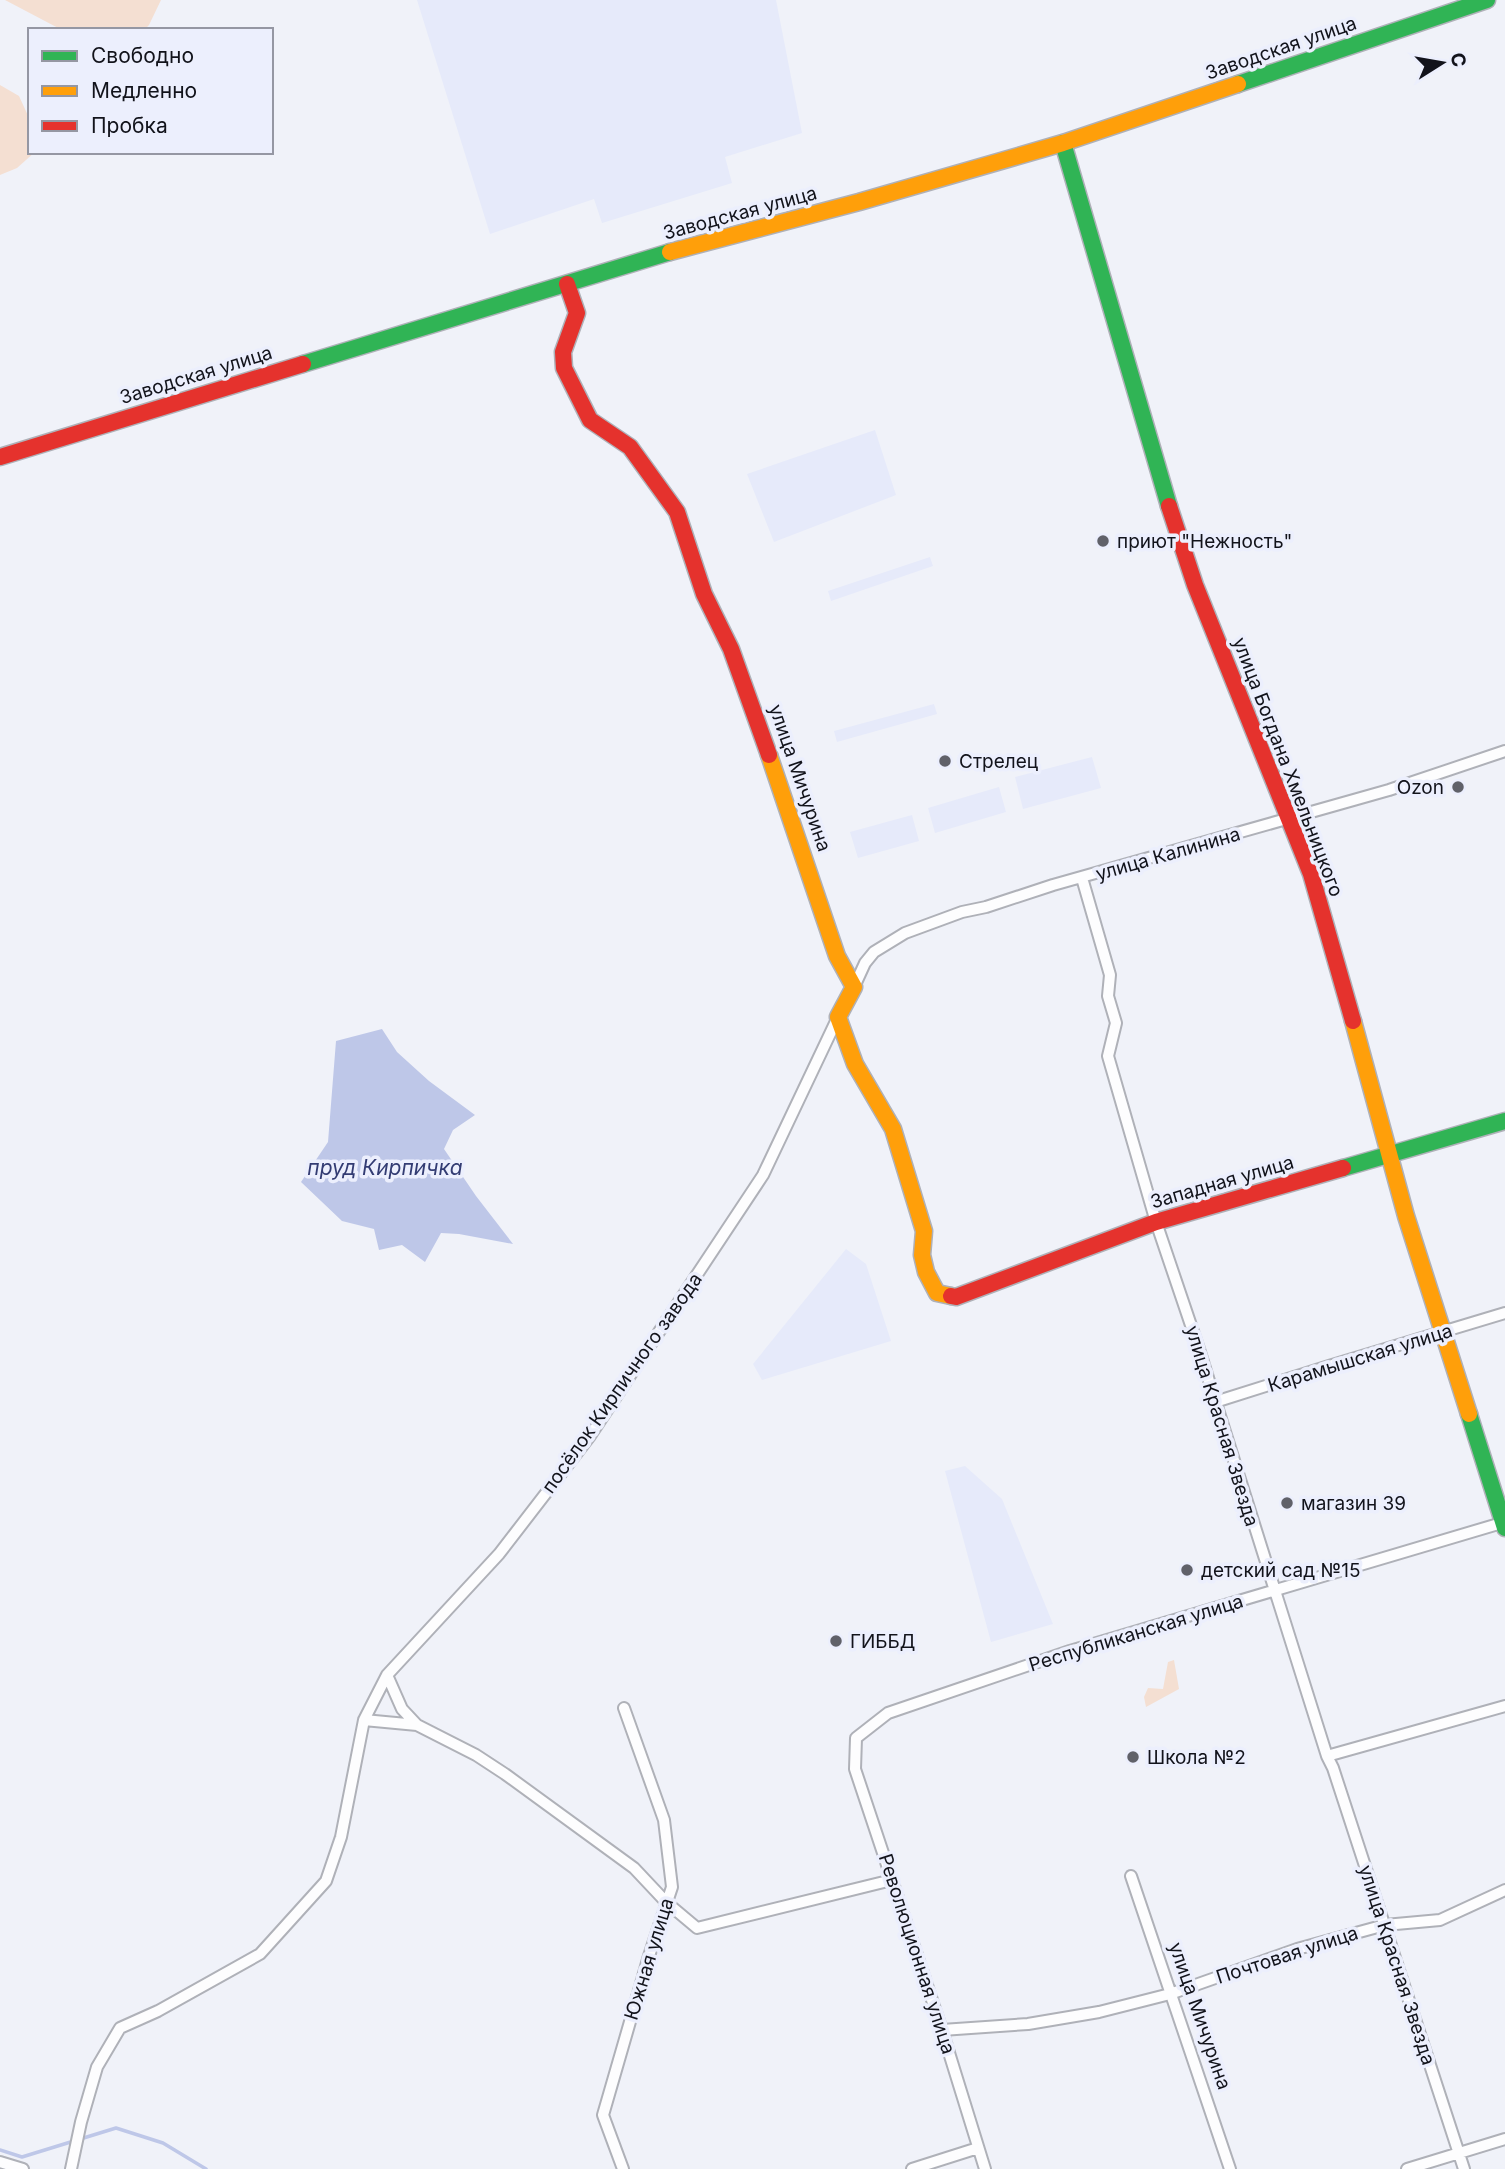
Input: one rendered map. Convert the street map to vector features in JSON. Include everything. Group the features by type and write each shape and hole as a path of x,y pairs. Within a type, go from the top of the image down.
{"street":[{"name":"Заводская улица","path":"0,457 674,251 859,202 1063,143 1487,0"},
{"name":"улица Богдана Хмельницкого","path":"1063,143 1154,459 1195,585 1311,874 1417,1253 1504,1524"},
{"name":"улица Мичурина","path":"567,284 577,313 563,352 564,368 590,419 630,447 677,512 704,594 731,649 751,701 837,956 854,988"},
{"name":"улица Калинина","path":"854,988 865,963 874,952 905,933 962,912 1288,820 1505,751"},
{"name":"улица Красная Звезда","path":"1082,878 1110,975 1108,996 1116,1023 1108,1056 1156,1222 1216,1402 1273,1590 1464,2169"},
{"path":"838,1017 854,988"},
{"name":"Западная улица","path":"838,1017 855,1064 893,1129 914,1191 923,1231 922,1255 926,1272 937,1293 956,1297 1156,1222 1505,1121"},
{"name":"посёлок Кирпичного завода","path":"72,2165 97,2067 120,2028 158,2011 260,1954 326,1881 341,1836 364,1720 387,1675 499,1554 590,1436 763,1175 838,1017"},
{"name":"Карамышская улица","path":"1216,1402 1505,1313"},
{"name":"Республиканская улица","path":"856,1738 888,1713 1070,1651 1504,1524"},
{"path":"387,1675 402,1709 417,1725"},
{"path":"1327,1756 1505,1706"},
{"name":"Южная улица","path":"623,2169 603,2115 672,1887 664,1820 624,1708"},
{"path":"364,1720 417,1725 448,1739 505,1774 634,1868 666,1902 697,1928 892,1880"},
{"name":"Революционная улица","path":"856,1738 855,1769 985,2169"},
{"name":"улица Мичурина","path":"1131,1876 1230,2169"},
{"name":"Почтовая улица","path":"942,2030 1028,2024 1099,2012 1170,1994 1297,1949 1385,1925 1440,1920 1505,1890"},
{"path":"1407,2169 1505,2139"},
{"path":"912,2169 978,2148"},
{"path":"0,2162 23,2169"}],"shaded area":[{"path":"5,0 161,0 146,28 58,28"},
{"path":"417,0 776,0 802,133 725,157 732,183 602,223 594,199 490,234"},
{"path":"0,85 19,96 28,116 28,154 33,154 17,168 0,175"},
{"path":"875,430 896,495 774,542 747,474"},
{"path":"930,557 933,566 831,601 828,591"},
{"path":"934,704 937,714 837,742 834,731"},
{"path":"1092,757 1101,788 1023,809 1015,777"},
{"path":"999,787 1006,812 935,833 928,808"},
{"path":"912,815 919,841 858,858 850,832"},
{"path":"846,1249 866,1264 891,1341 762,1380 753,1364"},
{"path":"965,1466 1002,1499 1053,1624 991,1642 945,1471"},
{"path":"1174,1660 1179,1689 1146,1707 1144,1697 1148,1688 1163,1689 1168,1662"}],"water":[{"name":"пруд Кирпичка","path":"382,1029 397,1052 429,1081 475,1115 453,1130 444,1149 513,1244 441,1233 425,1262 402,1245 379,1250 374,1229 342,1221 301,1182 328,1142 336,1041"}],"waterway":[{"path":"0,2150 22,2157 116,2128 163,2143 206,2169"}],"traffic: fast":[{"path":"1238,84 1487,0"},
{"path":"1063,143 1169,506"},
{"path":"303,364 670,252"},
{"path":"1343,1168 1505,1121"},
{"path":"1469,1414 1505,1528"}],"traffic: slow":[{"path":"670,252 859,202 1063,143 1238,84"},
{"path":"769,755 837,956 854,987 838,1017 855,1064 893,1129 924,1231 922,1255 926,1272 937,1293 951,1296"},
{"path":"1353,1021 1406,1216 1469,1414"}],"traffic: jam":[{"path":"567,284 577,313 563,352 564,368 590,420 630,447 677,512 704,594 731,649 769,755"},
{"path":"0,457 303,364"},
{"path":"1169,506 1195,585 1311,874 1353,1021"},
{"path":"951,1296 956,1297 1156,1222 1343,1168"}],"place":[{"name":"приют \"Нежность\"","path":"1103,541"},
{"name":"Стрелец","path":"945,761"},
{"name":"Ozon","path":"1458,787"},
{"name":"магазин 39","path":"1287,1503"},
{"name":"детский сад №15","path":"1187,1570"},
{"name":"ГИББД","path":"836,1641"},
{"name":"Школа №2","path":"1133,1757"}]}
